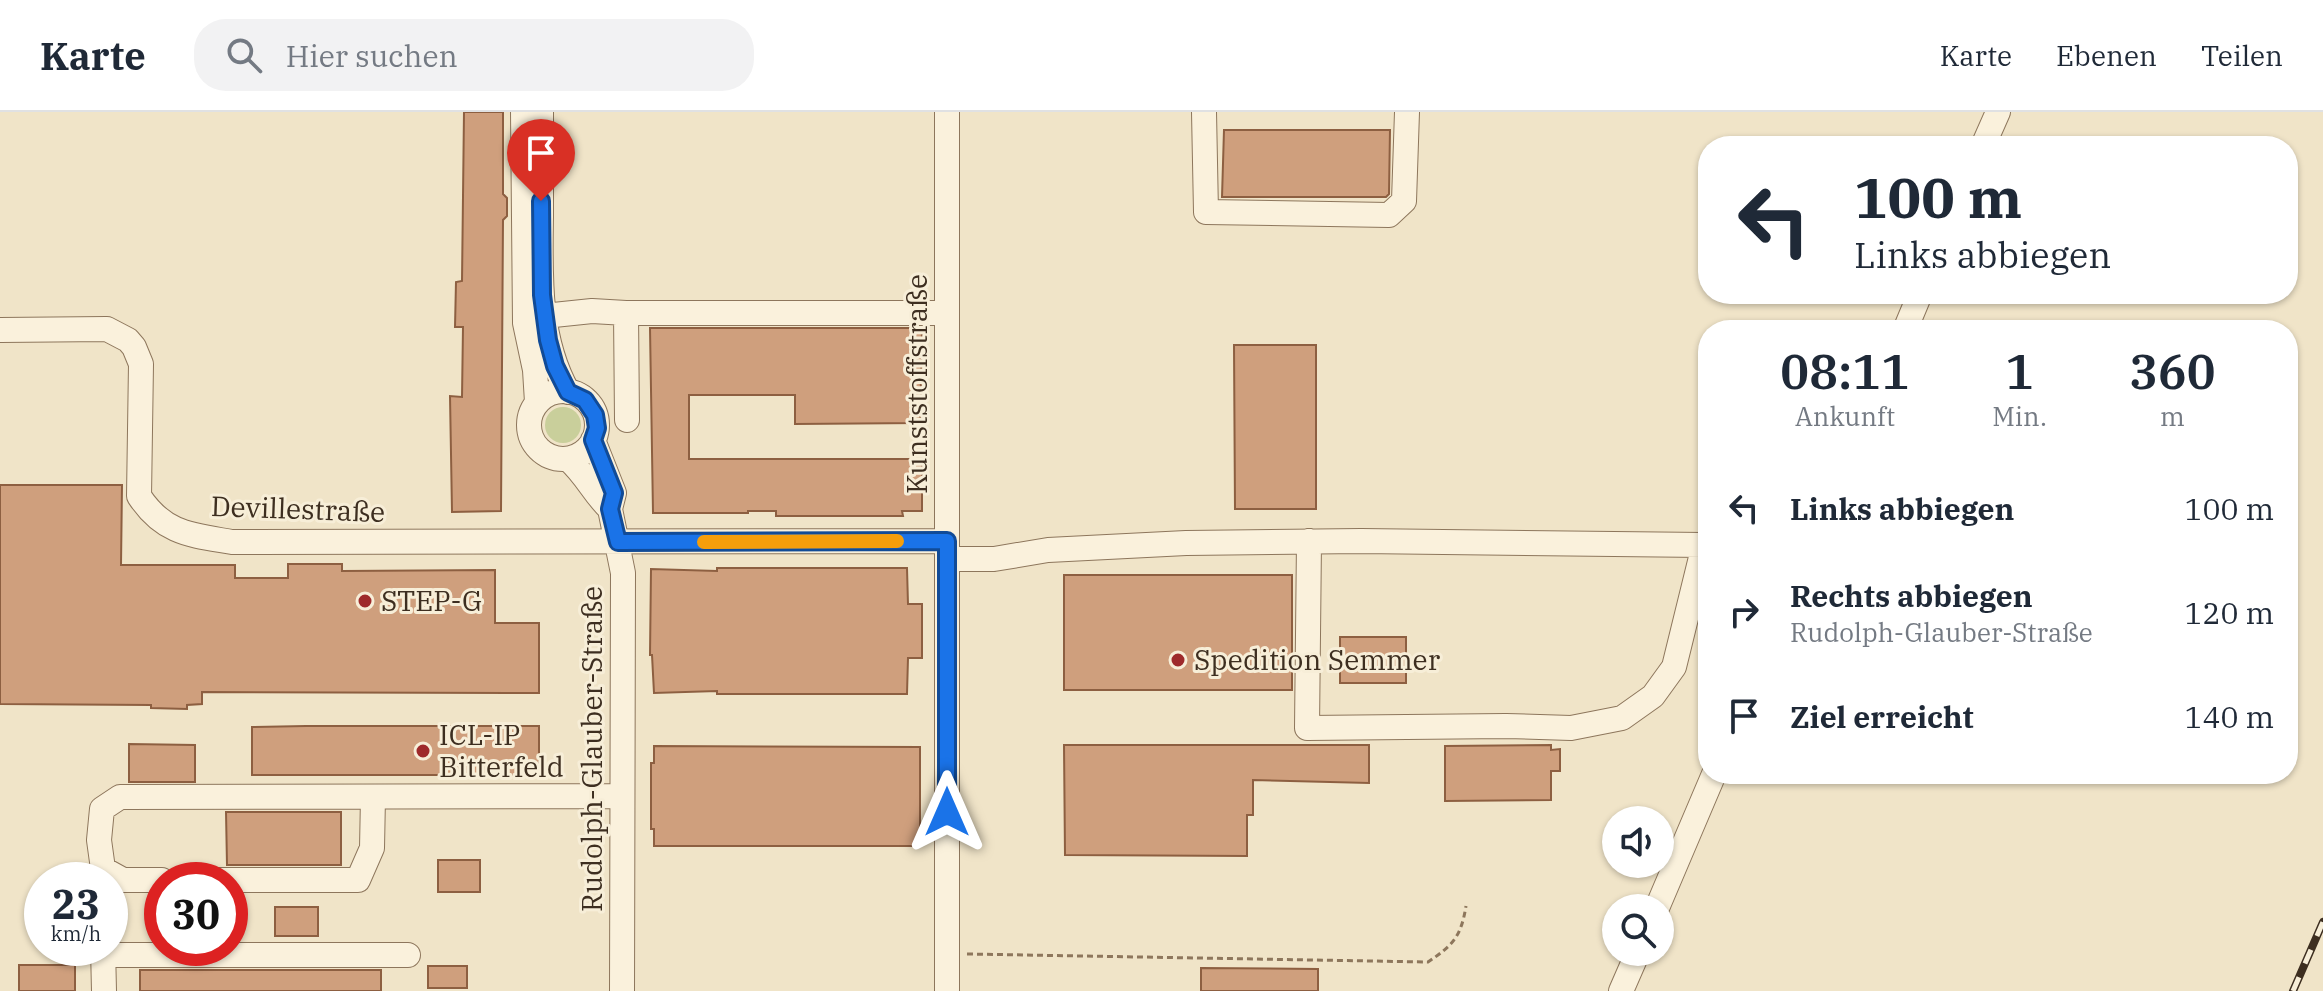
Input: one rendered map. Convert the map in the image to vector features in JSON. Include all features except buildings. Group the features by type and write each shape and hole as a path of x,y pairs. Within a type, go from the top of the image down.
{"street":[{"name":"Rudolph-Glauber-Straße","path":"523,112 525,323 535,370 537,402 530,417 530,434 544,454 568,459 581,470 598,498 610,509"},
{"name":"Rudolph-Glauber-Straße","path":"541,112 540,260 544,316 555,366 568,392 580,396 593,409 597,422 593,440 614,493 610,509 623,582 622,991"},
{"name":"Kunststoffstraße","path":"947,112 947,991"},
{"path":"1204,112 1206,212 1389,215 1404,201 1407,112"},
{"path":"1987,136 1998,112"},
{"path":"544,316 592,311 947,313"},
{"path":"626,313 627,420"},
{"name":"Devillestraße","path":"0,330 107,329 128,340 141,364 139,496 150,513 184,534 232,542 618,542"},
{"path":"537,402 551,393 568,392"},
{"path":"568,459 580,454 593,440"},
{"path":"618,542 947,550 994,559 1048,550 1186,543 1698,540"},
{"path":"1309,541 1307,728 1571,728 1622,718 1653,696 1674,667 1698,572"},
{"path":"1663,894 1710,784"},
{"path":"102,862 99,840 102,809 120,797 622,796"},
{"path":"248,880 358,880 372,848 373,797"},
{"path":"128,952 408,955"},
{"path":"104,966 104,991"},
{"path":"1621,991 1632,966"}],"path":[{"path":"947,953 1428,962 1451,946 1464,920 1466,906"}],"green space":[{"path":"563,407 576,412 581,425 576,438 563,443 550,438 545,425 550,412"}],"railway":[{"path":"2293,991 2323,922"}],"slow traffic":[{"path":"704,542 897,541"}],"place":[{"name":"STEP-G","path":"365,601"},
{"name":"Spedition Semmer","path":"1178,660"},
{"name":"ICL-IP Bitterfeld","path":"423,751"}],"route":[{"path":"541,201 540,260 548,340 555,366 568,392 580,396 593,409 597,428 593,440 614,493 610,509 618,542 947,541 947,812"}]}
